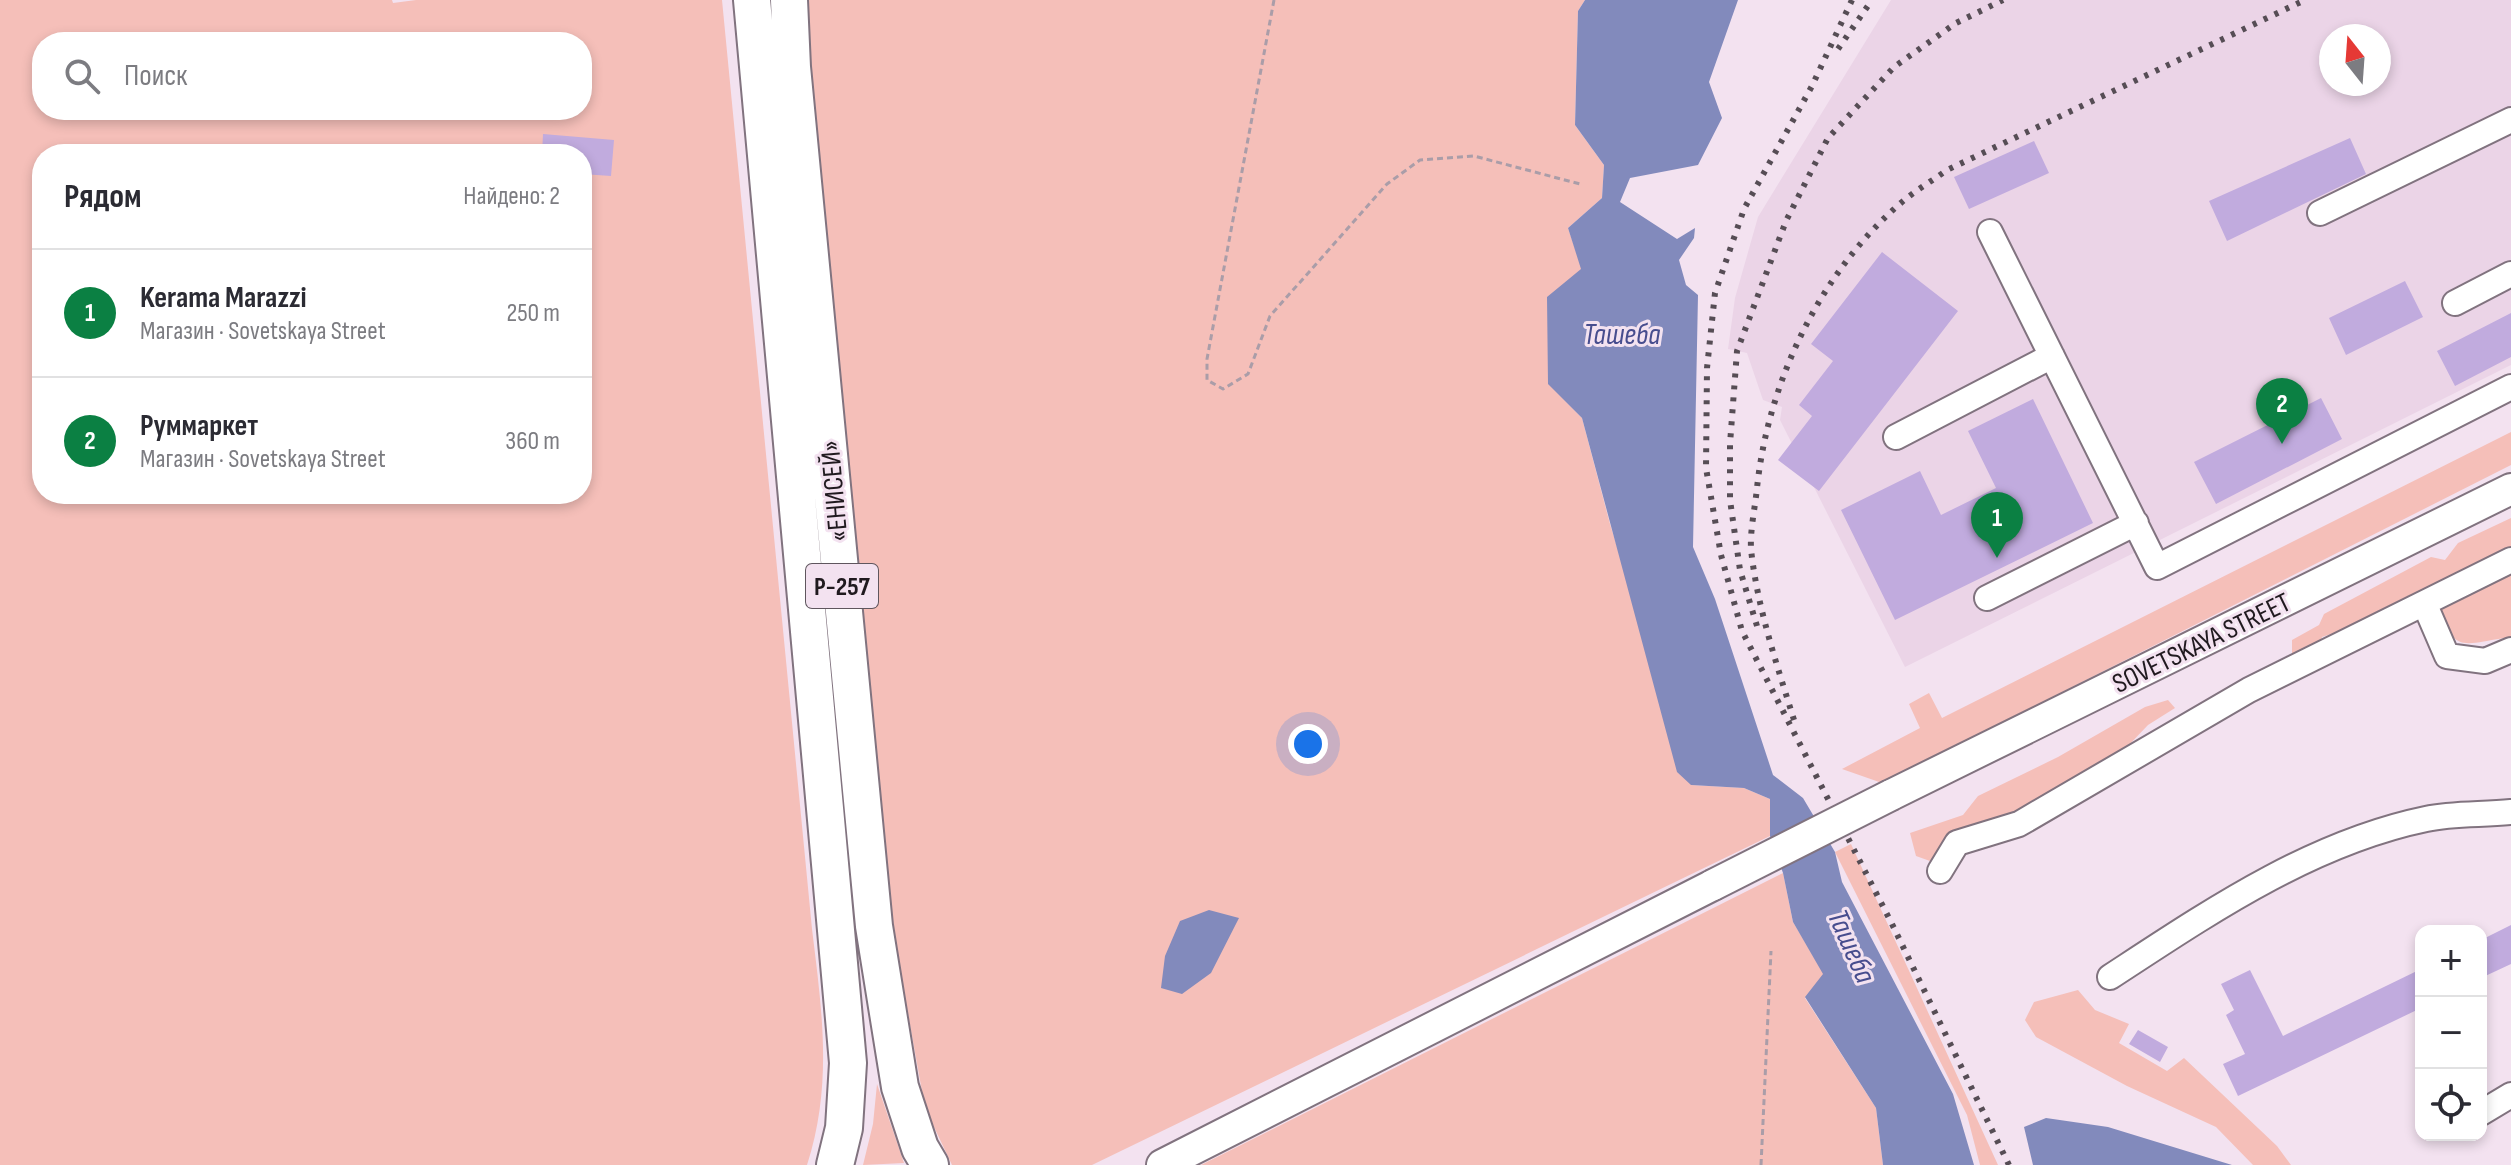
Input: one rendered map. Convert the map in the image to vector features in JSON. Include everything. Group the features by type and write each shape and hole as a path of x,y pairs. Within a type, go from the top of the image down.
{"highway":[{"name":"«ЕНИСЕЙ»","path":"752,0 848,1063 844,1128 835,1165"},
{"name":"«ЕНИСЕЙ»","path":"789,0 792,67 874,926 900,1087 920,1148 930,1165"}],"main road":[{"name":"SOVETSKAYA STREET","path":"1162,1165 1891,795 2511,489"}],"lane":[{"path":"2320,213 2511,120"},
{"path":"1990,232 2157,567 2511,387"},
{"path":"2455,303 2511,274"},
{"path":"1896,437 2052,356"},
{"path":"1987,598 2136,523"},
{"path":"1940,871 1957,843 2019,824 2249,690 2511,560"},
{"path":"2425,605 2447,656 2485,661 2511,650"},
{"path":"2110,977 2203,916 2324,851 2426,819 2511,812"},
{"path":"2487,1109 2511,1095"}],"path":[{"path":"1274,0 1207,359 1207,380 1223,389 1248,374 1270,316 1387,184 1420,160 1474,156 1580,184"},
{"path":"1761,1165 1771,951"}],"shaded area":[{"path":"0,0 392,0 393,3 416,0 722,0 822,1018 823,1076 815,1135 807,1165 0,1165"},
{"path":"805,0 1585,0 1578,11 1575,125 1604,165 1602,198 1568,228 1582,269 1548,383 1582,418 1610,524 1691,785 1744,788 1770,799 1770,836 1092,1165 952,1165 925,1108 892,925 808,64"},
{"path":"1891,0 2511,0 2511,365 1905,667 1780,420 1782,407 1763,400 1747,353 1728,349 1735,298 1758,217"},
{"path":"2511,432 2511,465 1882,783 1842,769 1920,728 1909,704 1929,693 1942,718"},
{"path":"2511,518 2511,551 2382,617 2322,637 2318,650 2292,656 2292,640 2319,625 2324,614 2431,557 2445,560 2458,543"},
{"path":"2511,568 2511,646 2504,638 2470,643 2456,640 2439,611 2451,597"},
{"path":"2168,700 2175,708 2148,725 2104,771 2035,810 2009,813 1930,861 1916,856 1910,833 1963,815 1978,796 2058,757 2145,707"},
{"path":"1851,844 1998,1165 1980,1165 1967,1115 1835,852"},
{"path":"1783,873 1793,922 1824,974 1805,998 1876,1108 1883,1165 1201,1165"},
{"path":"2078,990 2095,1010 2129,1024 2119,1043 2167,1071 2184,1058 2277,1146 2291,1165 2253,1165 2216,1127 2127,1086 2036,1037 2025,1020 2034,1002"},
{"path":"877,1084 904,1163 863,1165 873,1124"}],"water":[{"name":"Ташеба","path":"1585,0 1738,0 1709,82 1722,118 1698,165 1630,178 1620,202 1677,239 1695,228 1694,238 1679,260 1686,285 1698,295 1693,547 1715,599 1773,775 1803,798 1835,852 1842,882 1953,1094 1974,1165 1883,1165 1876,1108 1805,997 1823,974 1793,922 1783,873 1770,836 1770,799 1744,788 1691,785 1677,772 1582,418 1548,384 1547,297 1581,269 1568,228 1602,198 1604,165 1575,125 1578,11"},
{"path":"1209,910 1239,918 1211,973 1182,994 1161,988 1165,956 1180,921"},
{"path":"2046,1118 2108,1127 2232,1165 2033,1165 2024,1127"}],"building":[{"path":"543,134 614,140 611,176 592,175 592,144 542,144"},
{"path":"2350,138 2366,174 2227,241 2209,201"},
{"path":"2034,141 2049,173 1969,209 1954,177"},
{"path":"1882,252 1958,311 1819,491 1778,460 1812,416 1799,405 1833,361 1811,344"},
{"path":"2405,281 2423,317 2346,355 2329,318"},
{"path":"2511,313 2511,357 2455,386 2437,351"},
{"path":"2321,398 2342,439 2216,504 2194,462"},
{"path":"2033,399 2093,523 1895,620 1841,510 1920,471 1941,515 1996,488 1968,431"},
{"path":"2511,925 2511,964 2487,975 2487,937"},
{"path":"2250,970 2283,1036 2415,972 2415,1011 2238,1096 2223,1064 2245,1054 2226,1015 2234,1010 2221,984"},
{"path":"2138,1030 2168,1047 2160,1062 2129,1044"}],"railway":[{"path":"1852,0 1812,86 1744,209 1715,293 1707,368 1706,468 1721,555 1742,631 1892,924 2009,1165"},
{"path":"1838,49 1872,0"},
{"path":"1757,626 1740,570 1730,500 1730,444 1737,351 1786,221 1828,138 1894,67 1956,23 2003,0"},
{"path":"1794,720 1758,592 1751,549 1752,527 1763,448 1786,369 1823,295 1846,261 1902,202 1947,170 2305,0"}],"place":[{"name":"Руммаркет","path":"2282,444"},
{"name":"Kerama Marazzi","path":"1997,558"}]}
